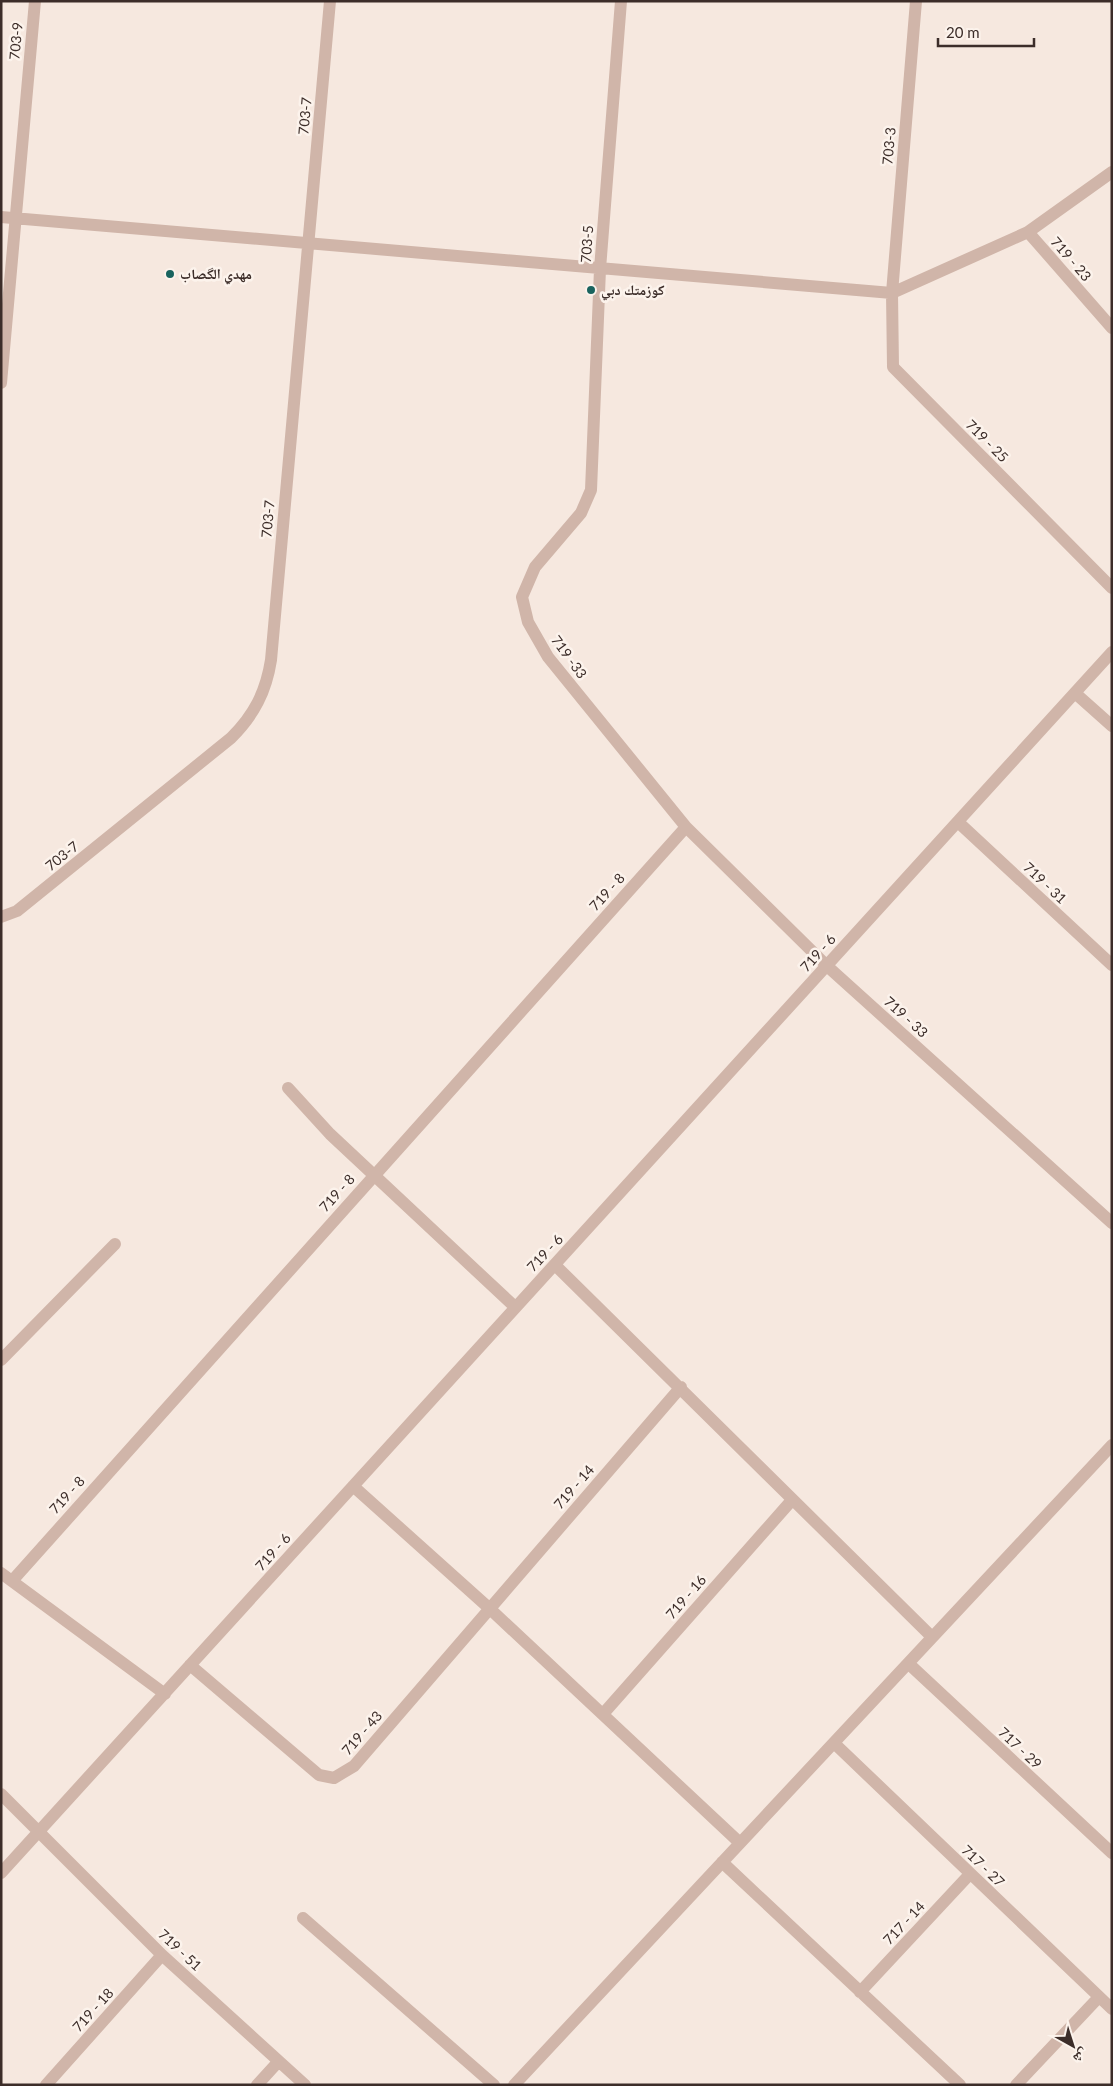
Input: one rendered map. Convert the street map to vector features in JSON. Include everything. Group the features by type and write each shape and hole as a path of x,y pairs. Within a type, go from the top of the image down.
{"street":[{"name":"703-9","path":"1,383 34,1"},
{"name":"703-7","path":"1,917 17,911 231,738 244,725 262,695 271,660 330,1"},
{"name":"703-5","path":"591,490 600,268 621,1"},
{"name":"703-3","path":"892,293 916,1"},
{"path":"1,218 892,293 1028,232 1112,172"},
{"name":"719 - 23","path":"1028,232 1112,328"},
{"name":"719 - 25","path":"892,293 893,367 1112,588"},
{"name":"719 -33","path":"591,490 581,512 535,568 522,597 528,622 548,657 686,827"},
{"name":"719 - 6","path":"1,1874 1112,652"},
{"path":"1075,693 1112,726"},
{"name":"719 - 31","path":"958,822 1112,965"},
{"name":"719 - 33","path":"686,827 827,966 1112,1223"},
{"name":"719 - 8","path":"6,1577 374,1174 686,827"},
{"path":"288,1088 330,1134 516,1307"},
{"path":"1,1360 115,1244"},
{"path":"555,1265 681,1387 792,1500 932,1637"},
{"name":"719 - 14","path":"490,1608 681,1387"},
{"path":"514,2085 1112,1445"},
{"path":"353,1486 490,1608 740,1843"},
{"name":"719 - 16","path":"603,1714 792,1500"},
{"path":"6,1577 165,1694"},
{"name":"719 - 43","path":"190,1666 319,1775 334,1778 354,1766 490,1608"},
{"name":"717 - 29","path":"909,1664 1112,1853"},
{"name":"717 - 27","path":"834,1744 1112,2009"},
{"name":"719 - 51","path":"1,1794 162,1954 304,2085"},
{"path":"722,1862 960,2085"},
{"name":"717 - 14","path":"860,1992 970,1874"},
{"path":"302,1918 494,2085"},
{"name":"719 - 18","path":"46,2085 162,1954"},
{"path":"1016,2085 1099,1997"},
{"path":"257,2085 278,2062"}],"place":[{"name":"مهدي الگصاب","path":"170,274"},
{"name":"كوزمتك دبي","path":"591,290"}]}
